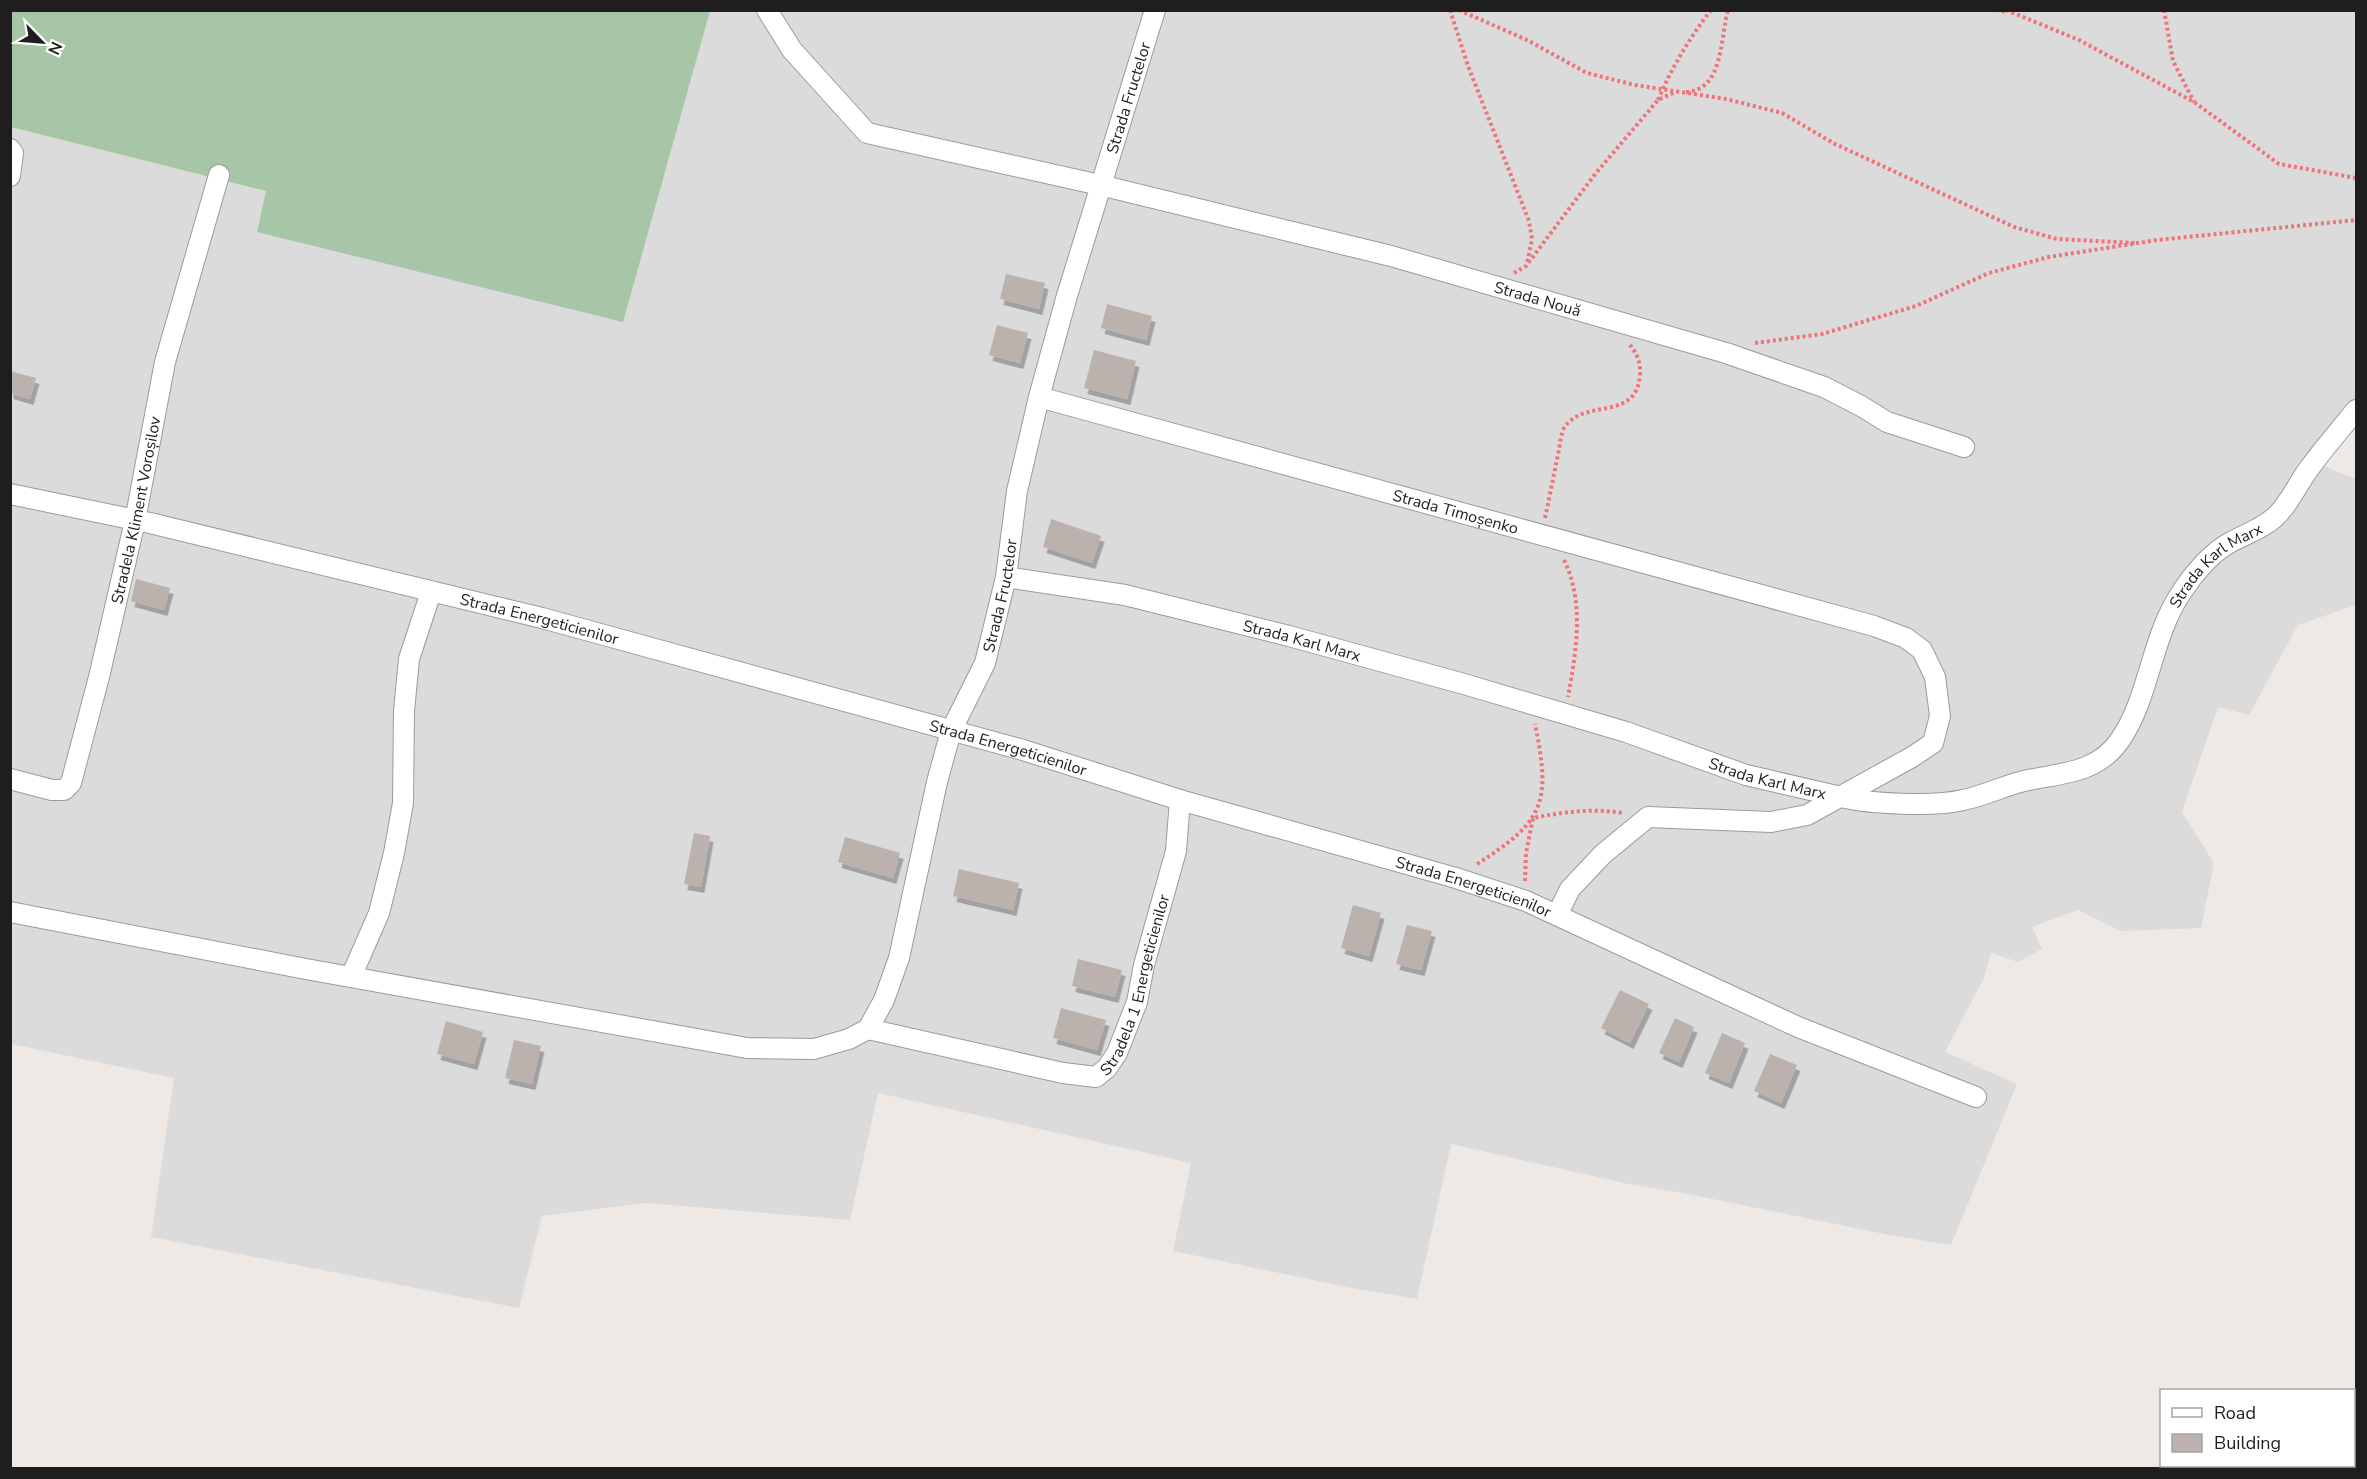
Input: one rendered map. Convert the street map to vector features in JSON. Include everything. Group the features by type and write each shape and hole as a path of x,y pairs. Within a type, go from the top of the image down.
{"street":[{"path":"767,10 792,50 867,133 1100,185"},
{"name":"Strada Fructelor","path":"868,1029 884,1000 899,958 937,782 951,730 985,663 1006,576 1017,491 1039,397 1100,185 1155,10"},
{"path":"10,149 13,153 10,176"},
{"name":"Stradela Kliment Voroșilov","path":"10,779 52,790 64,790 71,783 99,677 135,521 165,362 219,175"},
{"name":"Strada Nouă","path":"1100,185 1391,256 1726,353 1824,387 1887,422 1964,447"},
{"name":"Strada Timoșenko","path":"1039,397 1874,626 1906,638 1922,650 1935,677 1940,716 1933,743 1807,815 1771,822 1648,817"},
{"name":"Strada Karl Marx","path":"1006,576 1125,595 1289,636 1626,732 1746,775 1853,800 1912,803 1962,801 2021,782 2091,767 2109,755 2122,738 2134,714 2154,650 2170,612 2183,590 2202,566 2228,543 2260,528 2276,517 2307,471 2356,410"},
{"name":"Strada Energeticienilor","path":"10,494 231,542 542,618 1023,750 1180,800 1456,878 1526,901 1798,1027 1976,1097"},
{"path":"351,977 379,913 394,853 403,803 404,711 409,659 431,592"},
{"name":"Stradela 1 Energeticienilor","path":"868,1029 1062,1073 1096,1077 1107,1068 1117,1053 1137,1002 1144,965 1176,851 1180,800"},
{"path":"1557,915 1570,889 1603,854 1648,817"},
{"path":"10,912 351,977 747,1048 814,1049 849,1039 868,1029"}],"path":[{"path":"1450,10 1468,66 1529,220 1532,239 1526,266"},
{"path":"1459,10 1527,40 1587,72 1635,85 1726,99 1782,113 1835,144 2014,227 2057,239 2136,243"},
{"path":"1493,286 1526,266 1596,173 1658,100 1670,72 1711,10"},
{"path":"1658,100 1676,92 1696,91 1710,81 1717,65 1728,10"},
{"path":"1996,10 2007,11 2079,40 2194,102 2279,164 2356,178"},
{"path":"2164,10 2173,61 2194,102"},
{"path":"1744,344 1822,334 1916,306 1989,273 2049,257 2136,243 2356,220"},
{"path":"1565,714 1578,645 1577,612 1569,570 1545,519 1564,428 1581,413 1602,410 1628,402 1639,386 1640,368 1635,351 1629,343"},
{"path":"1517,700 1535,722 1543,762 1543,793 1533,818 1524,872 1526,901"},
{"path":"1456,878 1517,837 1533,818 1569,811 1601,809 1648,817"}],"shaded area":[{"path":"11,11 2356,11 2356,422 2324,466 2356,479 2356,605 2298,625 2249,715 2218,707 2182,812 2214,863 2201,928 2121,931 2078,910 2032,927 2042,949 2018,962 1991,953 1984,978 1945,1052 2017,1084 1951,1245 1633,1185 1451,1144 1417,1299 1173,1251 1191,1163 878,1093 850,1220 646,1203 542,1216 519,1308 151,1237 174,1078 11,1044"}],"green space":[{"path":"10,11 710,11 623,322 257,232 266,191 11,127"}],"building":[{"path":"1006,274 1045,283 1039,309 1000,299"},
{"path":"1107,304 1152,316 1146,340 1101,328"},
{"path":"997,325 1028,333 1020,363 989,355"},
{"path":"1094,350 1136,361 1127,399 1084,388"},
{"path":"10,371 36,378 30,399 10,393"},
{"path":"1051,519 1101,536 1092,563 1043,547"},
{"path":"136,579 170,588 164,610 131,601"},
{"path":"694,833 710,836 701,887 684,884"},
{"path":"845,837 900,853 893,878 838,862"},
{"path":"959,869 1019,883 1013,910 953,896"},
{"path":"1353,905 1381,913 1369,956 1341,948"},
{"path":"1407,925 1432,931 1421,970 1396,964"},
{"path":"1078,959 1122,970 1115,997 1072,986"},
{"path":"1620,990 1649,1004 1630,1043 1601,1028"},
{"path":"1061,1008 1106,1020 1097,1050 1053,1038"},
{"path":"1675,1018 1694,1027 1679,1062 1659,1053"},
{"path":"446,1021 483,1032 474,1064 437,1054"},
{"path":"1722,1033 1745,1043 1729,1083 1705,1073"},
{"path":"514,1040 541,1046 532,1084 505,1078"},
{"path":"1770,1054 1797,1065 1781,1103 1754,1091"}]}
